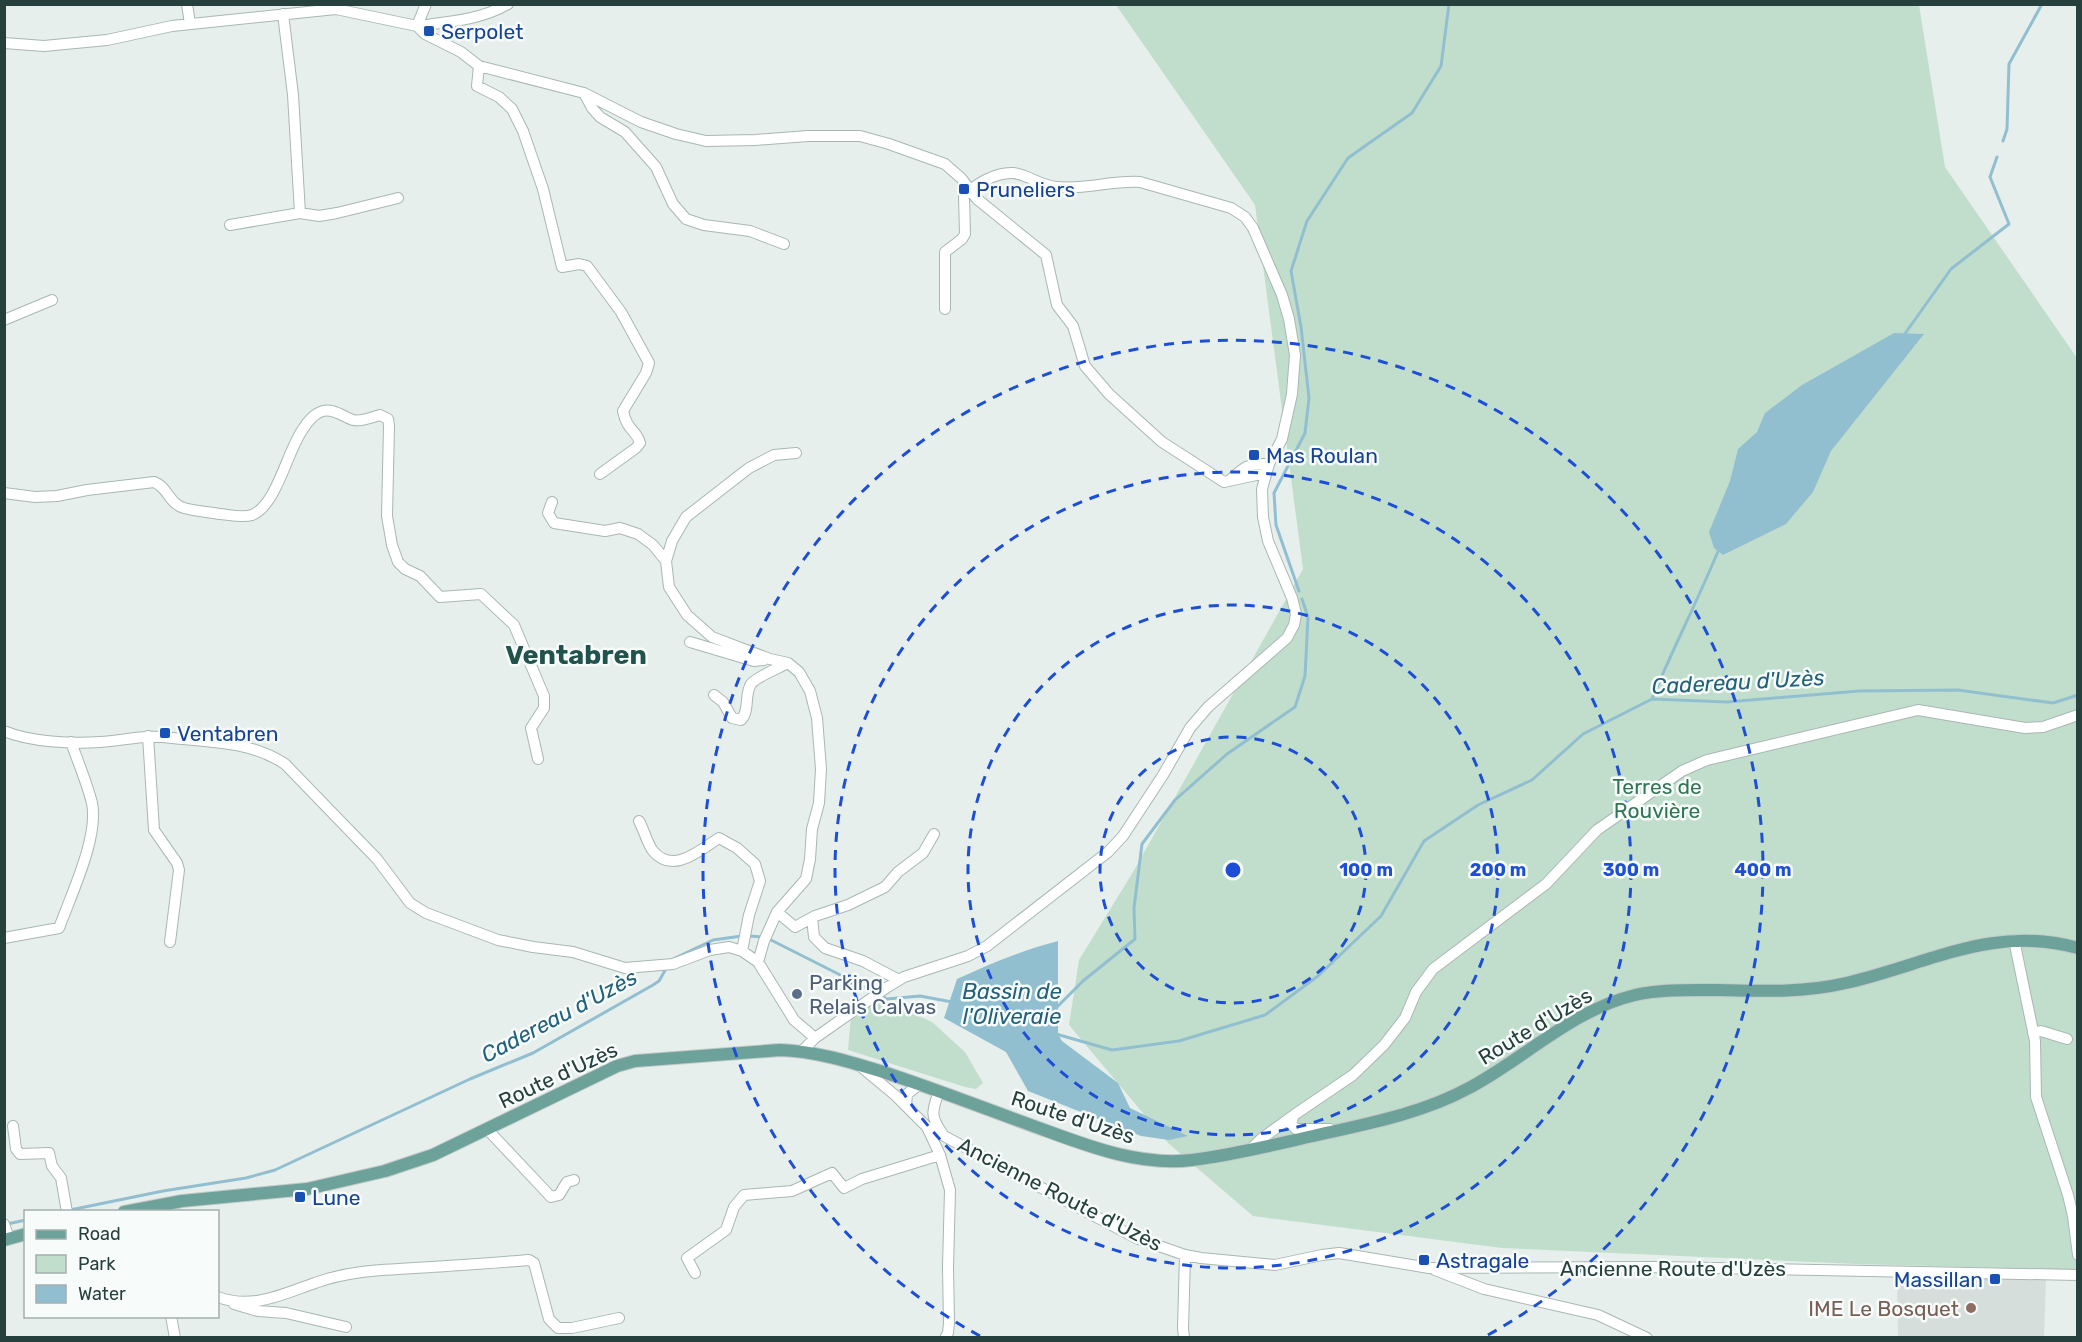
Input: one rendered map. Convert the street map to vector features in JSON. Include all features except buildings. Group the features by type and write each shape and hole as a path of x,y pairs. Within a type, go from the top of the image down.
{"main road":[{"name":"Route d'Uzès","path":"135,1210 182,1201 307,1189 385,1171 433,1155 617,1066 635,1061 780,1050 802,1051 920,1084 1094,1148 1145,1159 1190,1160 1343,1129 1435,1104 1471,1088 1572,1022 1634,995 1692,990 1814,989 1874,976 1966,947 2014,940 2028,939 2078,948"},
{"path":"6,1234 24,1234"}],"street":[{"path":"187,4 190,24"},
{"path":"417,26 426,4"},
{"path":"4,43 44,45 106,40 172,26 336,9 417,26 450,22 490,13 508,4"},
{"path":"283,14 293,95 300,213"},
{"path":"417,26 425,34 461,52 479,66 584,93 641,122 676,134 706,141 860,136 945,164 961,178 969,190 1046,255 1057,305 1073,326 1085,366 1109,394 1162,442 1224,482 1256,475 1268,469"},
{"path":"479,66 477,86 499,97 512,109 531,152 562,267 579,264 587,266 621,312 649,363 646,373 623,411 625,424 639,438 640,443 600,474"},
{"path":"584,93 600,117 625,132 656,167 673,204 686,219 704,225 750,231 784,244"},
{"path":"802,1051 815,1038 899,980 968,956 987,946 1108,852 1133,821 1190,728 1208,707 1287,638 1294,625 1296,614 1292,598 1269,542 1263,518 1262,489 1268,469 1282,439 1292,394 1295,355 1282,295 1253,228 1245,217 1231,208 1152,184 1127,181 1058,188 1042,185 1014,173 993,177 969,190 964,196 965,234 945,252 945,309"},
{"path":"230,225 300,213 319,216 398,198"},
{"path":"4,320 52,300"},
{"path":"4,493 35,497 57,496 154,482 161,484 176,506 234,516 250,516 257,512 272,495 300,432 309,420 322,411 330,410 356,421 380,415 388,419 389,426 387,516 398,562 405,569 420,576 440,597 481,594 514,625 544,696 544,708 531,728 538,759"},
{"path":"758,962 765,938 777,912 806,879 812,829 819,802 821,769 817,718 810,691 799,672 788,663 770,659 712,637 687,615 669,586 666,561 672,540 686,517 749,468 774,455 796,453"},
{"path":"552,502 548,513 555,523 604,531 620,528 638,534 653,545 666,561"},
{"path":"690,642 754,661 770,659"},
{"path":"714,695 723,702 732,718 741,720 745,716 748,692 752,682 788,663"},
{"path":"1252,1148 1261,1138 1353,1076 1384,1045 1405,1018 1416,992 1433,969 1546,884 1597,830 1682,771 1707,760 1918,710 2025,728 2043,727 2078,716"},
{"path":"4,731 17,736 71,742 100,742 148,736 234,744 272,755 285,764 371,852 393,877 410,903 426,913 498,940 573,952 625,968 669,965 710,950 729,948 742,951 758,962 794,1020 815,1038"},
{"path":"148,736 154,830 177,863 179,870 170,942"},
{"path":"4,938 59,928 83,864 93,823 92,804 71,742"},
{"path":"639,821 653,850 665,860 682,861 719,838 737,848 755,864 760,881 742,951"},
{"path":"777,912 795,927 885,887 898,872 923,853 934,834"},
{"path":"812,918 814,937 825,948 863,961 899,980"},
{"path":"2014,940 2033,1033 2036,1097 2068,1195 2078,1255"},
{"path":"2033,1033 2041,1032 2067,1039"},
{"name":"Ancienne Route d'Uzès","path":"857,1065 927,1127 1137,1238 1185,1255 1275,1265 1340,1253 1429,1268 1682,1267 2078,1275"},
{"path":"906,1106 907,1094 920,1084"},
{"path":"939,1091 933,1121 944,1136"},
{"path":"914,1114 922,1115 934,1107"},
{"path":"1294,1115 1291,1124 1296,1129 1343,1129"},
{"path":"1281,1143 1294,1115"},
{"path":"1280,1125 1276,1136 1281,1143"},
{"path":"13,1126 16,1149 20,1154 49,1153 52,1166 61,1178 67,1208"},
{"path":"927,1127 940,1155 950,1191 949,1323 945,1338"},
{"path":"487,1129 551,1197 559,1195 567,1182 574,1180"},
{"path":"695,1273 687,1258 726,1230 734,1207 744,1195 792,1191 832,1173 844,1188 862,1179 940,1155"},
{"path":"1184,1338 1185,1255"},
{"path":"222,1299 274,1299 314,1283 353,1272 529,1260 534,1263 549,1319 558,1328 572,1328 620,1318"},
{"path":"1429,1268 1484,1289 1599,1315 1623,1332 1647,1338"},
{"path":"222,1299 258,1311 286,1313 346,1327"},
{"path":"171,1318 175,1338"}],"shaded area":[{"name":"IME Le Bosquet","path":"1897,1278 2046,1279 2044,1337 1898,1337"}],"green space":[{"name":"Terres de Rouvière","path":"1116,5 1919,5 1945,167 2077,358 2077,1270 1856,1264 1502,1248 1253,1216 1168,1143 1069,1025 1079,960 1133,872 1303,569 1255,205"},
{"name":"Bassin de l'Oliveraie","path":"878,997 932,1022 965,1052 983,1083 976,1089 965,1087 848,1050 851,1016"}],"water":[{"path":"1894,333 1924,334 1831,451 1813,492 1786,524 1723,555 1714,548 1709,532 1730,481 1738,449 1757,432 1765,413 1802,385"},
{"name":"Bassin de l'Oliveraie","path":"1058,941 1058,1034 1062,1041 1118,1083 1130,1108 1188,1136 1169,1140 1141,1136 1028,1091 1006,1052 944,1018 957,979 1007,958"}],"waterway":[{"path":"1299,591 1276,525 1274,493 1305,433 1309,398 1301,327 1291,271 1307,221 1348,158 1412,113 1441,66 1449,4"},
{"path":"2003,141 2007,129 2009,64 2042,4"},
{"path":"1904,335 1951,269 2009,224 1990,177 1997,157"},
{"path":"1652,699 1719,549"},
{"path":"1057,1007 1083,981 1135,939 1134,908 1142,844 1175,800 1227,754 1295,707 1305,676 1308,617 1302,599"},
{"name":"Cadereau d'Uzès","path":"1056,1034 1112,1050 1179,1041 1265,1015 1318,976 1381,916 1424,841 1478,805 1532,780 1583,734 1652,699 1727,702 1859,691 1958,690 2053,703 2078,695"},
{"name":"Cadereau d'Uzès","path":"673,959 713,940 742,936"},
{"name":"Cadereau d'Uzès","path":"749,936 763,937"},
{"name":"Cadereau d'Uzès","path":"769,939 876,993"},
{"name":"Cadereau d'Uzès","path":"70,1210 163,1191 246,1178 275,1170 470,1079 533,1053 653,985 659,981 667,967"},
{"name":"Cadereau d'Uzès","path":"882,996 887,999 920,996 952,1002"},
{"name":"Cadereau d'Uzès","path":"7,1224 24,1220"}],"place":[{"name":"Serpolet","path":"429,31"},
{"name":"Pruneliers","path":"964,189"},
{"name":"Mas Roulan","path":"1254,455"},
{"name":"Ventabren","path":"165,733"},
{"name":"Parking Relais Calvas","path":"797,994"},
{"name":"Lune","path":"300,1197"},
{"name":"Astragale","path":"1424,1260"},
{"name":"Massillan","path":"1995,1279"},
{"name":"IME Le Bosquet","path":"1971,1308"}],"district":[{"name":"Ventabren","path":"576,655"}]}
